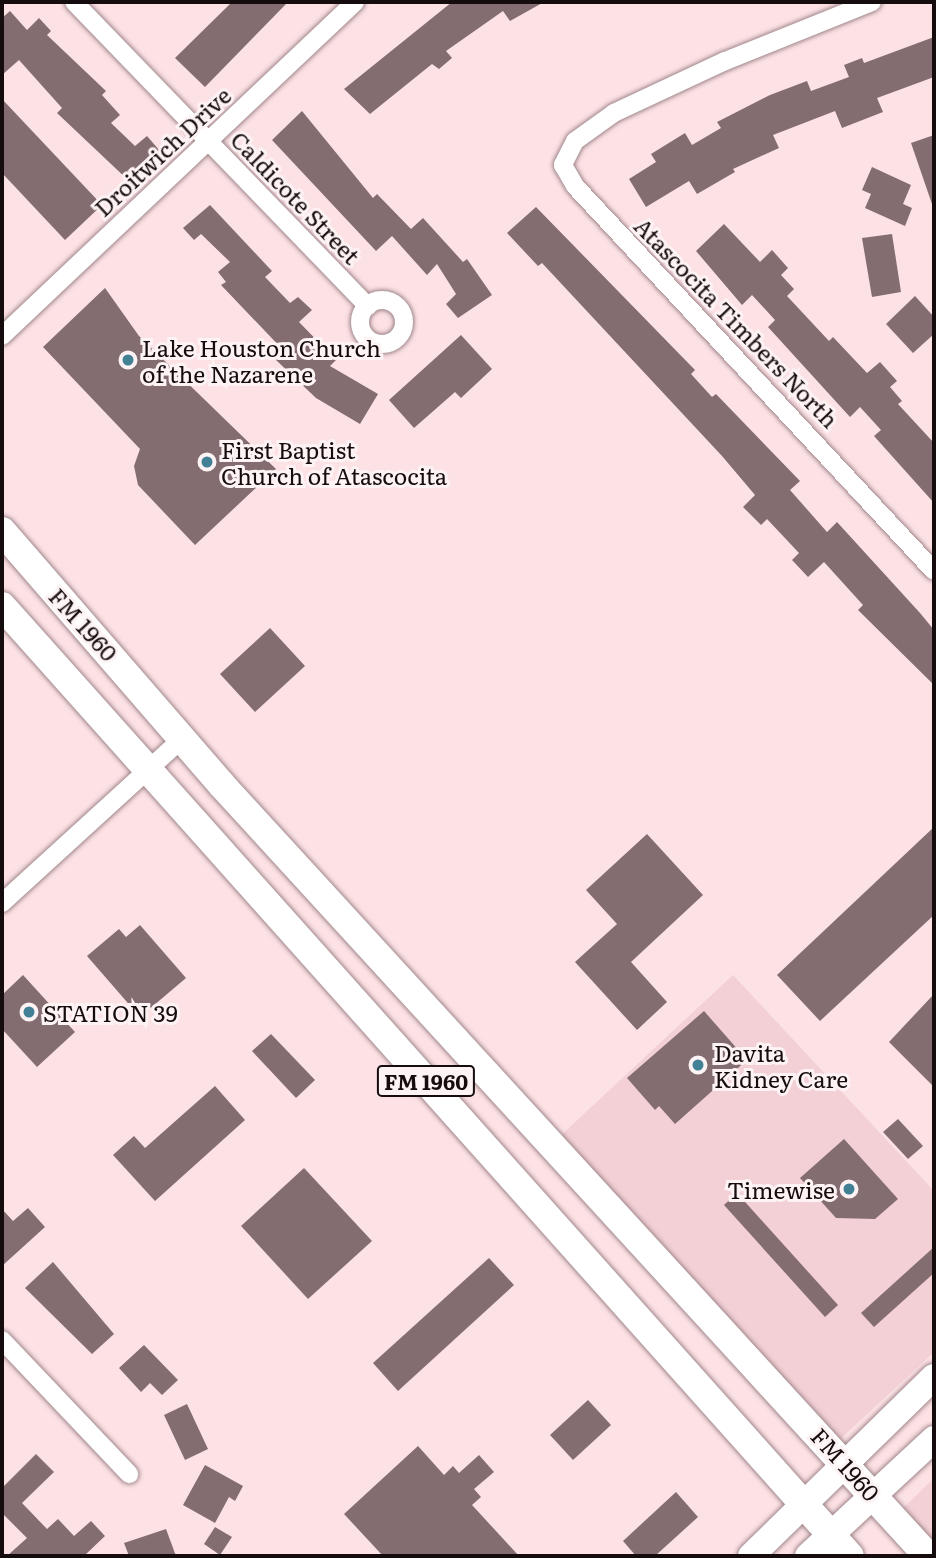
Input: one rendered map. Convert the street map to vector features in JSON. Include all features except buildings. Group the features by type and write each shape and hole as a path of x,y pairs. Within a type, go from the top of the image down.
{"main road":[{"name":"FM 1960","path":"2,531 183,738 928,1556"},
{"name":"FM 1960","path":"2,606 850,1556"}],"street":[{"name":"Caldicote Street","path":"74,2 368,306"},
{"name":"Droitwich Drive","path":"2,336 355,2"},
{"name":"Atascocita Timbers North","path":"872,2 750,50 622,110 575,141 563,165 575,186 934,571"},
{"path":"2,903 183,738"},
{"path":"2,1340 129,1474"},
{"path":"751,1556 934,1377"},
{"path":"808,1556 934,1438"}],"shaded area":[{"path":"733,975 934,1191 934,1352 822,1456 541,1154"},
{"path":"934,1478 934,1556 889,1522"}],"place":[{"name":"Lake Houston Church of the Nazarene","path":"128,360"},
{"name":"First Baptist Church of Atascocita","path":"207,462"},
{"name":"STATION 39","path":"29,1012"},
{"name":"Davita Kidney Care","path":"698,1065"},
{"name":"Timewise","path":"849,1189"}]}
